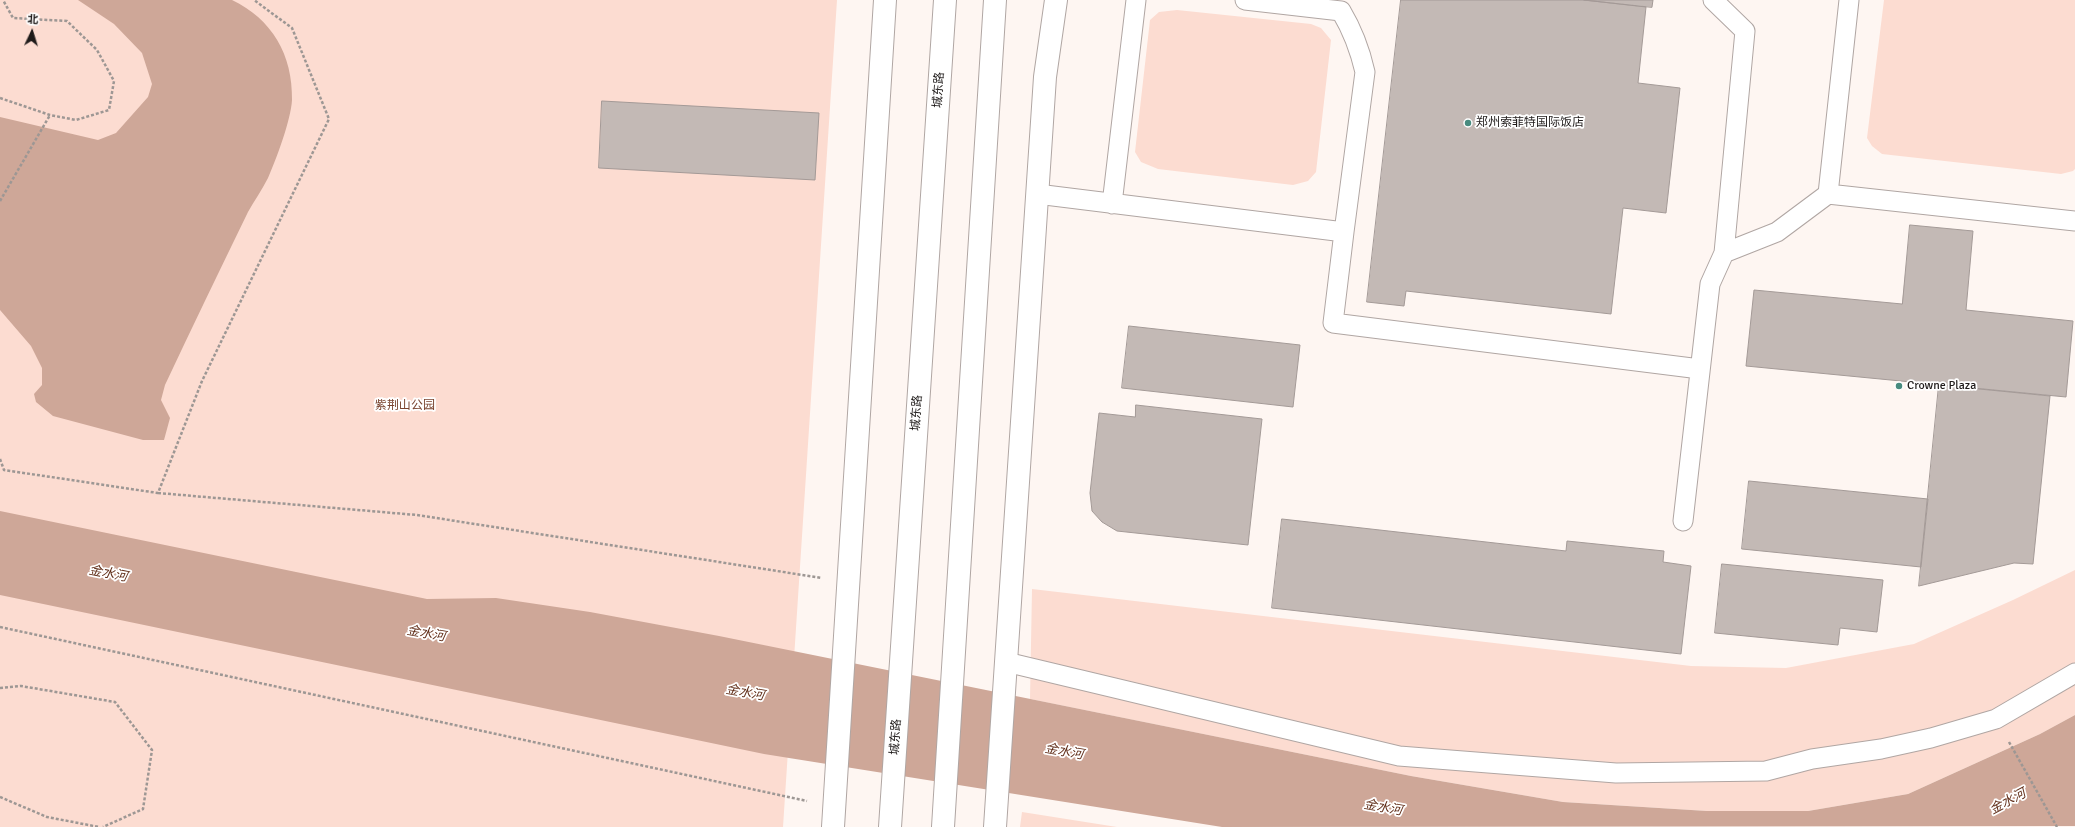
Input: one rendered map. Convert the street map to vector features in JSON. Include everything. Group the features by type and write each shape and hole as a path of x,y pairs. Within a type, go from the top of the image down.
{"street":[{"path":"833,817 885,0"},
{"name":"城东路","path":"890,821 945,0"},
{"path":"943,825 995,0"},
{"path":"995,827 1045,77 1056,0"}],"lane":[{"path":"1112,204 1136,0"},
{"path":"1245,0 1341,11 1351,27 1359,48 1365,72 1333,323 1700,369"},
{"path":"1683,521 1710,284 1724,253 1745,31 1713,0"},
{"path":"1828,194 1849,0"},
{"path":"1037,194 1344,232"},
{"path":"1724,253 1777,232 1828,194 2075,221"},
{"path":"1006,662 1399,756 1616,772 1766,771 1812,759 1902,744 1996,719 2075,673"}],"path":[{"path":"0,98 50,115 76,120 109,110 114,82 98,50 67,21 12,18 3,0"},
{"path":"158,493 202,381 329,119 292,28 256,0"},
{"path":"0,201 50,115"},
{"path":"0,459 4,470"},
{"path":"0,470 158,493 417,515 848,582"},
{"path":"0,627 833,817"},
{"path":"0,688 22,686 115,702 152,750 142,809 103,827"},
{"path":"1996,719 2057,827"},
{"path":"0,797 47,817 99,827"}],"green space":[{"name":"紫荆山公园","path":"0,0 837,0 783,827 0,827"},
{"path":"1884,0 2075,0 2075,169 2073,171 2061,174 1882,154 1872,146 1867,138"},
{"path":"1177,10 1311,24 1321,28 1331,40 1316,172 1308,181 1293,185 1158,169 1141,162 1135,152 1150,20 1159,12"},
{"path":"2075,570 2075,715 2040,734 1908,794 1808,811 1707,811 1563,802 1411,776 1030,699 1032,589 1691,666 1786,668 1914,644 2013,600"},
{"path":"1022,812 1117,827 1020,827"}],"water":[{"path":"78,0 232,0 258,17 269,28 284,54 289,68 292,100 283,140 268,178 248,212 165,385 161,400 170,418 164,440 143,440 53,416 36,402 34,394 42,385 42,368 31,346 0,310 0,117 98,140 116,133 148,97 152,84 142,53 114,24"},
{"name":"金水河","path":"0,511 427,599 496,598 590,612 719,636 1411,776 1563,802 1707,811 1808,811 1908,794 2040,734 2075,715 2075,826 1222,827 764,754 0,595"}],"building":[{"path":"1401,0 1584,0 1646,7 1638,83 1680,88 1666,213 1623,208 1611,314 1406,291 1404,306 1367,302"},
{"path":"1584,0 1653,0 1652,7"},
{"path":"602,101 819,113 815,180 599,168"},
{"path":"1910,225 1973,231 1966,310 2073,321 2066,397 1746,366 1754,290 1902,304"},
{"path":"1129,326 1300,345 1293,407 1122,388"},
{"path":"1939,385 2050,396 2033,564 2014,563 1919,586"},
{"path":"1136,405 1262,419 1248,545 1117,531 1102,522 1092,511 1090,493 1099,413 1135,417"},
{"path":"1749,481 1928,499 1921,567 1742,549"},
{"path":"1282,519 1566,551 1567,541 1664,551 1663,562 1691,566 1681,654 1272,608"},
{"path":"1722,564 1883,580 1877,632 1840,628 1838,645 1715,633"}],"place":[{"name":"郑州索菲特国际饭店","path":"1468,123"},
{"name":"Crowne Plaza","path":"1899,386"}]}
